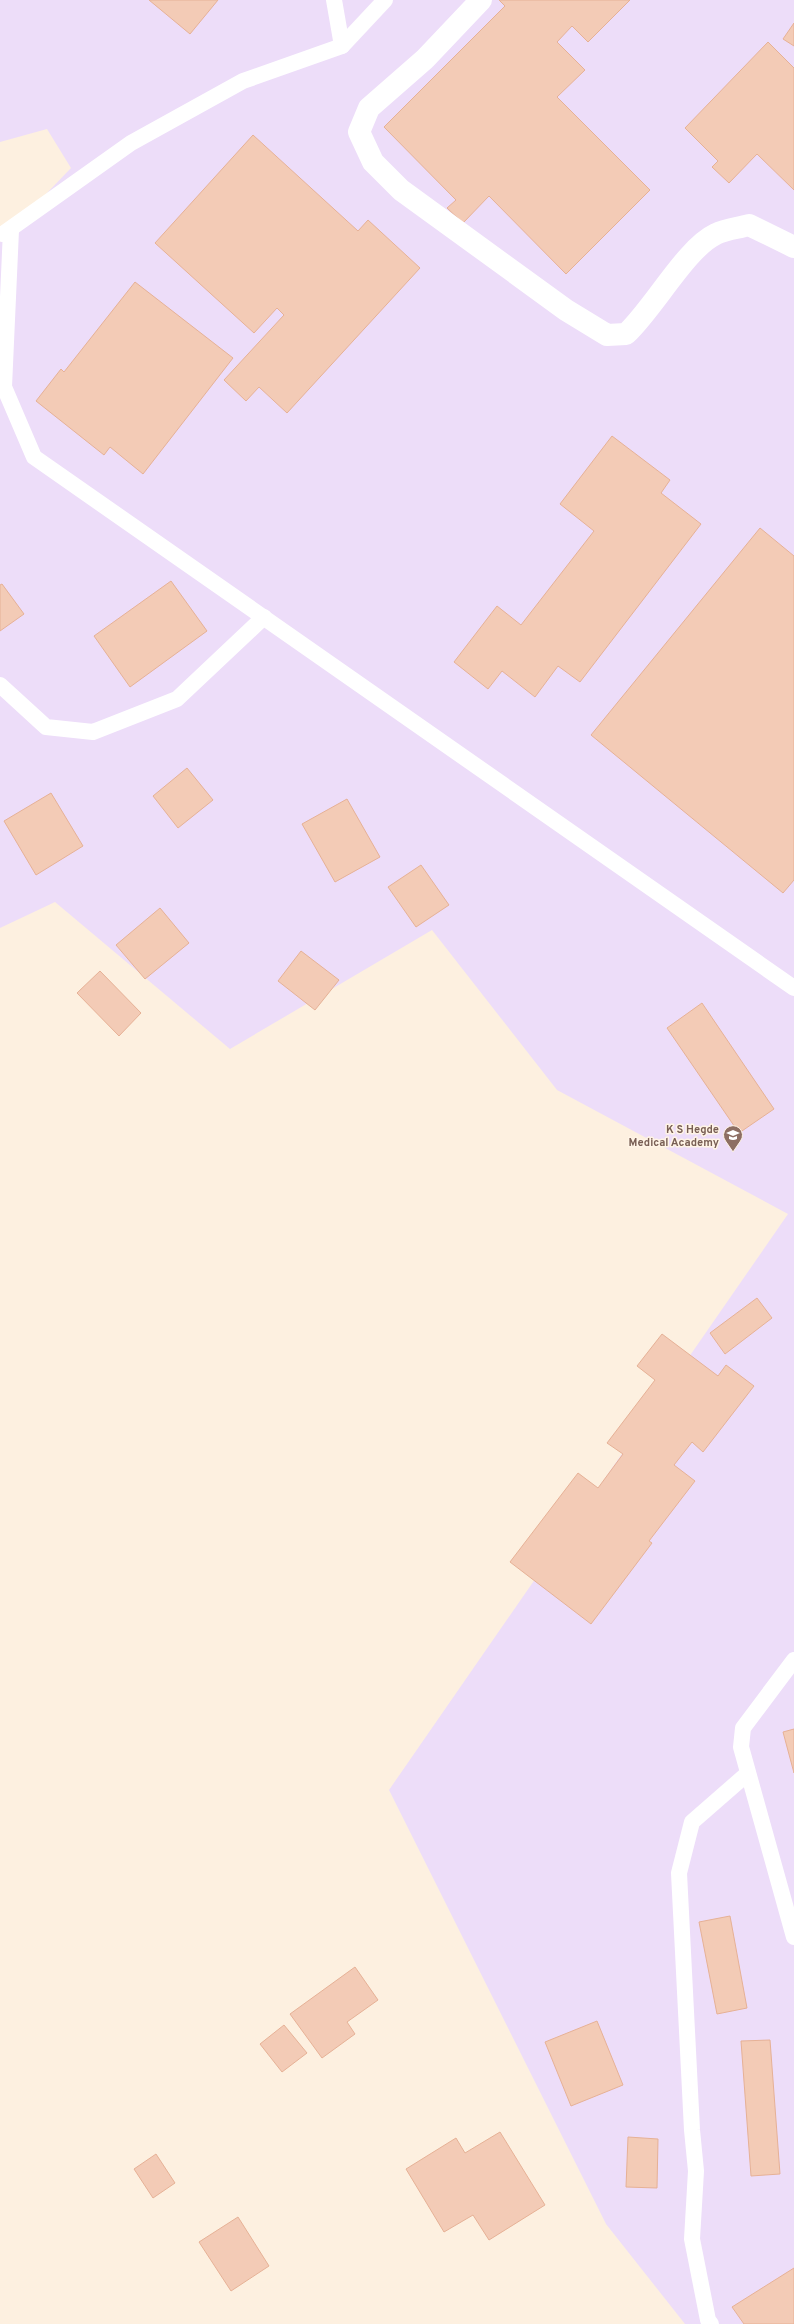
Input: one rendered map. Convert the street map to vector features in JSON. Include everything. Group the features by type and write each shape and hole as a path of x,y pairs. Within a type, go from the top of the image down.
{"street":[{"path":"481,0 425,59 369,108 359,132 374,162 401,190 566,310 606,335 626,334 640,322 695,250 716,234 749,225 794,247"}],"lane":[{"path":"334,0 342,46"},
{"path":"385,0 342,46 242,81 131,143 6,233 4,387 34,457 794,988"},
{"path":"0,685 46,727 93,732 177,699 264,618"},
{"path":"794,1660 743,1728 741,1747 747,1774 794,1938"},
{"path":"711,2324 708,2320 692,2239 696,2171 692,2130 679,1873 692,1822 747,1774"}],"shaded area":[{"name":"K S Hegde Medical Academy","path":"0,0 794,0 794,2324 685,2324 606,2224 389,1790 788,1214 557,1090 432,930 230,1049 55,902 0,928 0,242 71,168 47,129 0,142"}],"building":[{"path":"149,0 218,0 190,34"},
{"path":"499,0 630,0 588,42 572,26 557,42 585,70 557,97 650,190 566,274 489,196 463,223 447,208 456,200 384,127 505,6"},
{"path":"794,23 794,46 783,39"},
{"path":"768,42 794,68 794,190 757,154 729,183 712,167 718,161 685,128"},
{"path":"253,135 358,231 368,220 420,268 287,413 259,387 246,401 224,380 284,315 277,308 254,333 155,243"},
{"path":"135,282 233,358 143,474 110,447 104,455 36,401 61,369 64,372"},
{"path":"612,436 670,480 661,493 701,524 580,682 558,666 535,697 502,671 488,689 454,662 497,606 521,625 594,531 560,504"},
{"path":"760,528 794,556 794,880 783,893 591,735"},
{"path":"171,581 207,631 130,687 94,636"},
{"path":"2,584 24,614 0,631 0,585"},
{"path":"187,768 213,800 178,828 153,796"},
{"path":"51,793 83,846 36,875 4,821"},
{"path":"347,799 380,857 335,882 302,824"},
{"path":"421,865 449,905 416,927 388,887"},
{"path":"160,908 189,943 145,979 116,945"},
{"path":"301,951 339,980 315,1010 278,981"},
{"path":"100,971 141,1013 119,1036 77,993"},
{"path":"702,1003 774,1109 739,1133 667,1028"},
{"path":"757,1298 772,1318 725,1354 710,1333"},
{"path":"662,1334 718,1376 726,1365 754,1386 703,1452 692,1442 674,1465 695,1481 649,1541 652,1543 591,1624 510,1562 578,1473 598,1488 623,1454 607,1443 655,1380 637,1366"},
{"path":"794,1729 794,1773 783,1732"},
{"path":"730,1916 747,2008 717,2014 699,1922"},
{"path":"355,1967 378,2000 347,2022 355,2034 322,2058 290,2014"},
{"path":"597,2021 623,2085 571,2106 545,2042"},
{"path":"284,2025 307,2053 282,2072 260,2044"},
{"path":"770,2040 780,2174 751,2176 741,2041"},
{"path":"500,2132 545,2205 489,2240 473,2215 444,2232 406,2169 456,2138 465,2153"},
{"path":"628,2137 658,2139 657,2188 626,2187"},
{"path":"156,2154 175,2183 153,2198 134,2169"},
{"path":"238,2217 269,2266 231,2291 199,2242"},
{"path":"794,2268 794,2324 744,2324 732,2307"}],"place":[{"name":"K S Hegde Medical Academy","path":"733,1152"}]}
